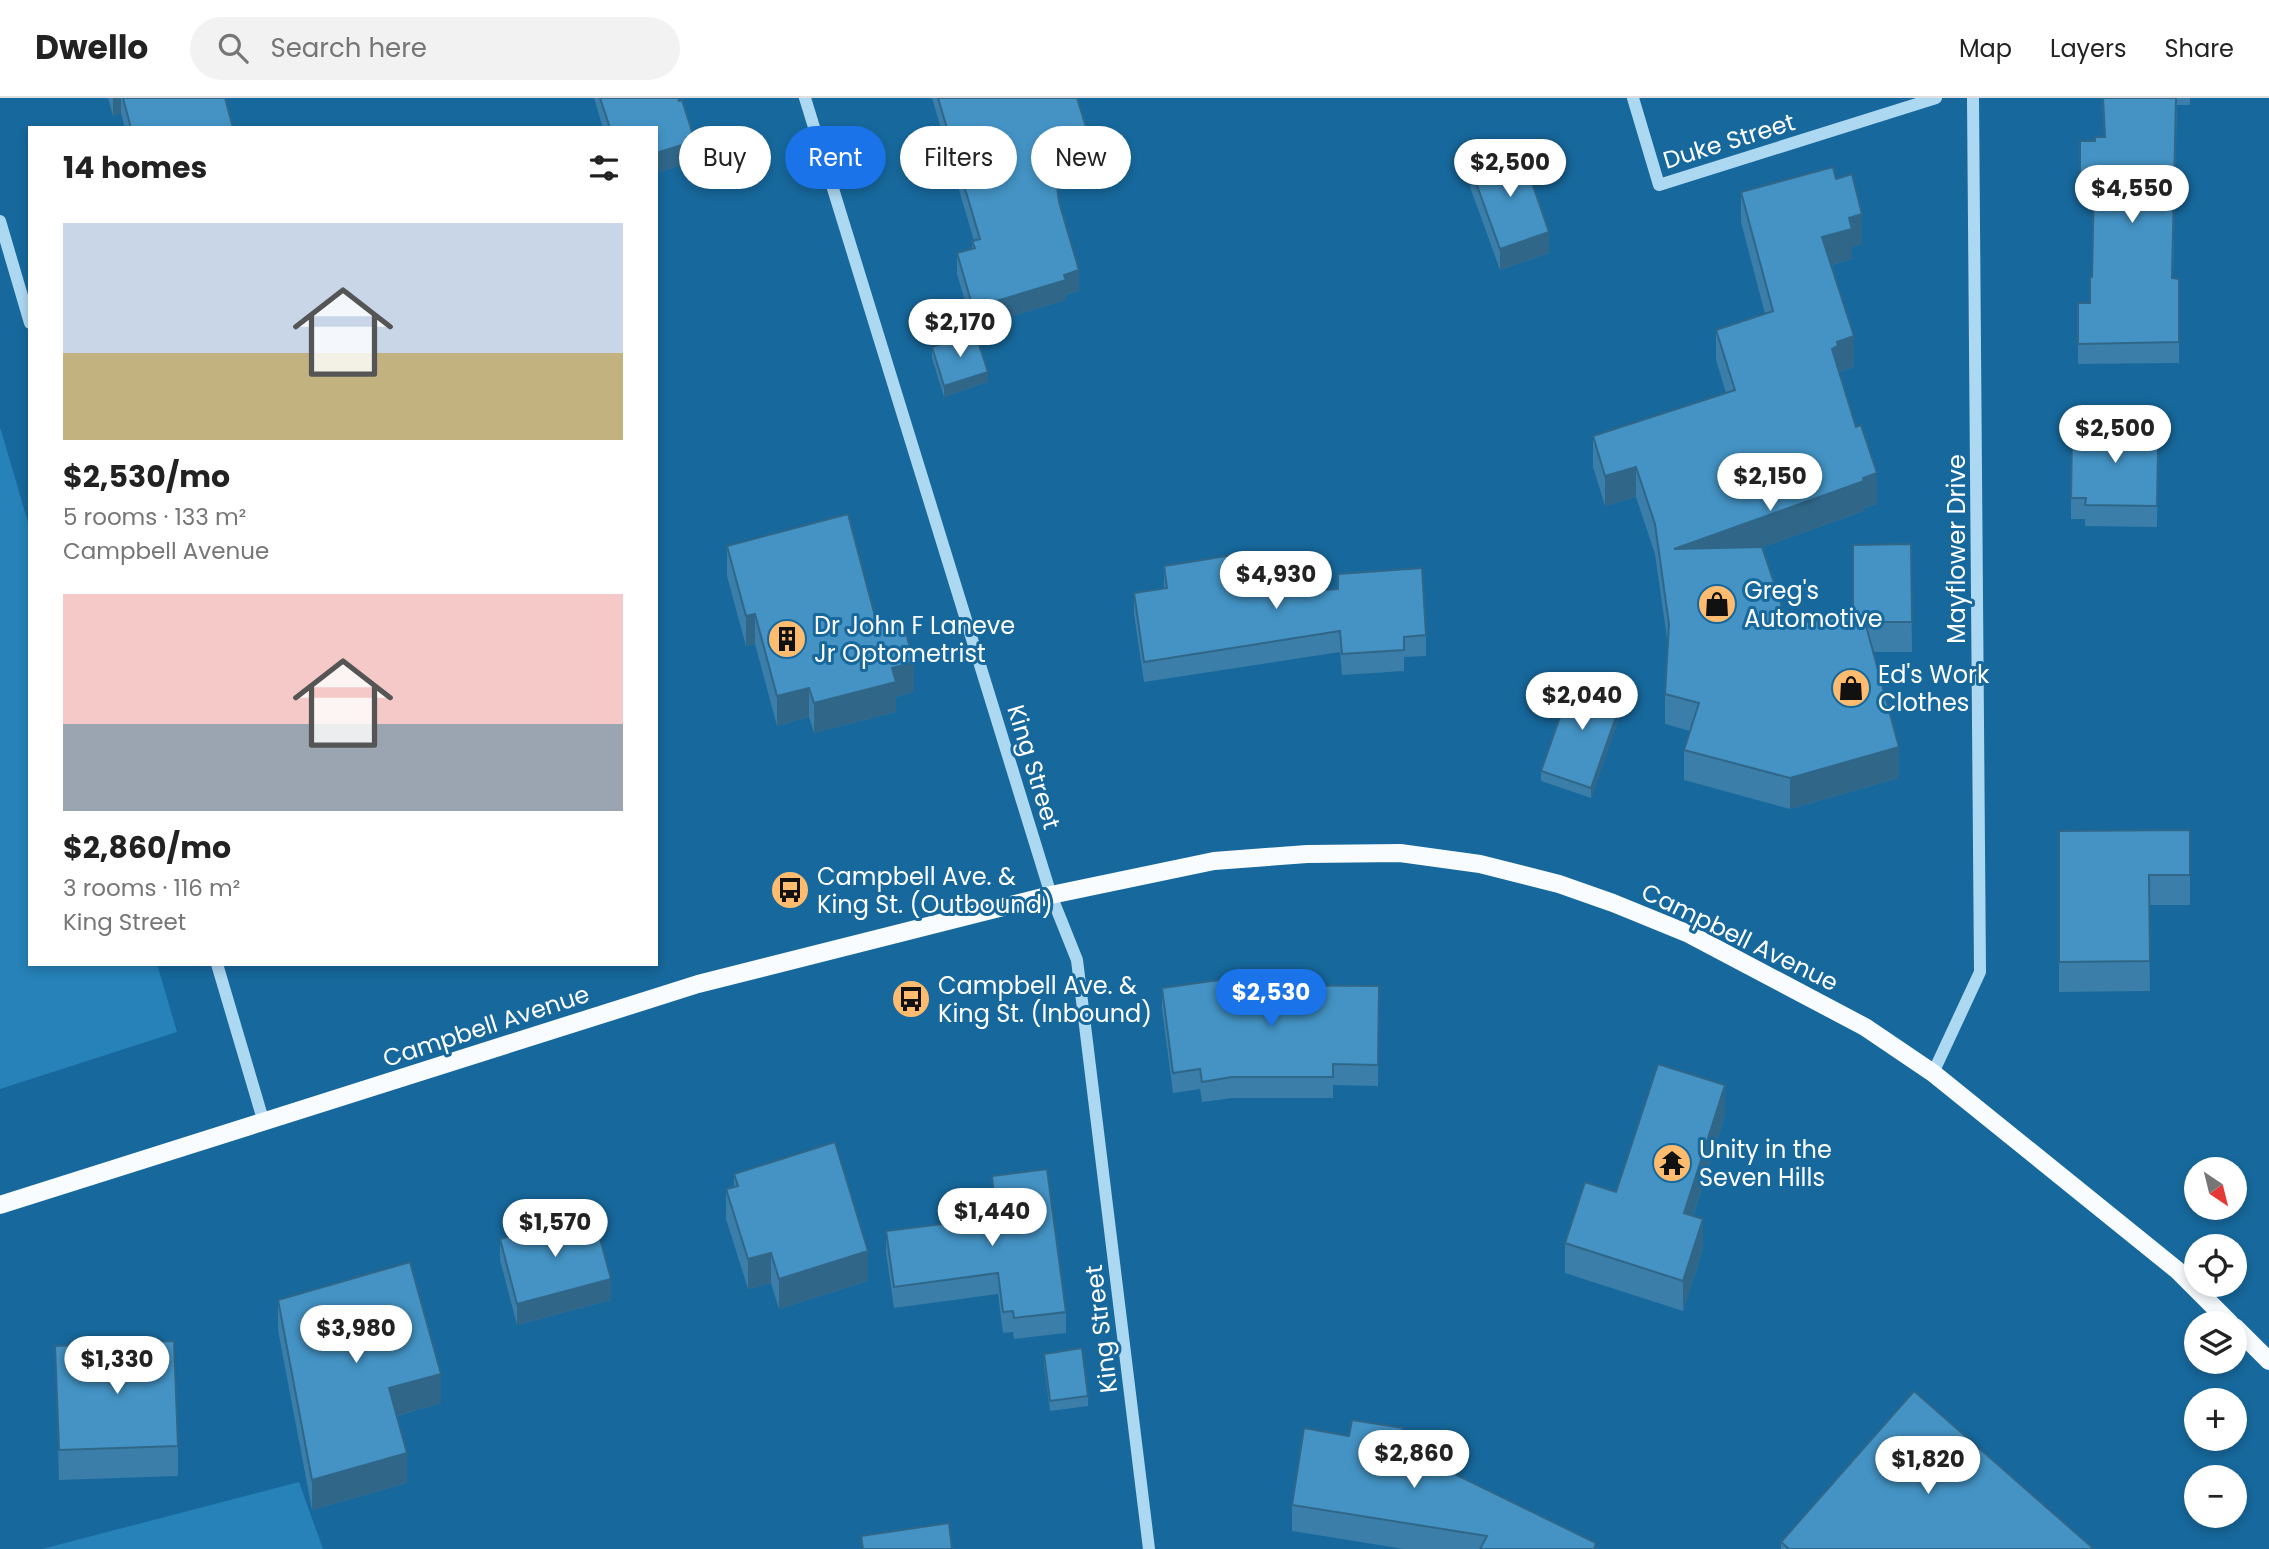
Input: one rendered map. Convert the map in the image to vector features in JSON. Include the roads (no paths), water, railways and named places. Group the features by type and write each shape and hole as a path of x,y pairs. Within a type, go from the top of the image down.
{"main road":[{"name":"Campbell Avenue","path":"0,1205 698,984 1051,895 1213,861 1294,855 1400,853 1480,864 1559,884 1613,903 1689,934 1865,1027 1933,1073 2177,1270 2218,1311"},
{"path":"2247,1339 2269,1362"}],"street":[{"name":"King Street","path":"805,98 1051,895 1077,960 1149,1549"},
{"name":"Duke Street","path":"1633,98 1659,185 1936,98"},
{"name":"Mayflower Drive","path":"1933,1073 1980,972 1973,98"},
{"path":"0,221 28,316"},
{"path":"219,966 264,1123"}],"place":[{"name":"Greg's Automotive","path":"1717,604"},
{"name":"Dr John F Laneve Jr Optometrist","path":"787,639"},
{"name":"Ed's Work Clothes","path":"1851,688"},
{"name":"Campbell Ave. & King St. (Outbound)","path":"790,890"},
{"name":"Campbell Ave. & King St. (Inbound)","path":"911,999"},
{"name":"Unity in the Seven Hills","path":"1672,1163"}]}
